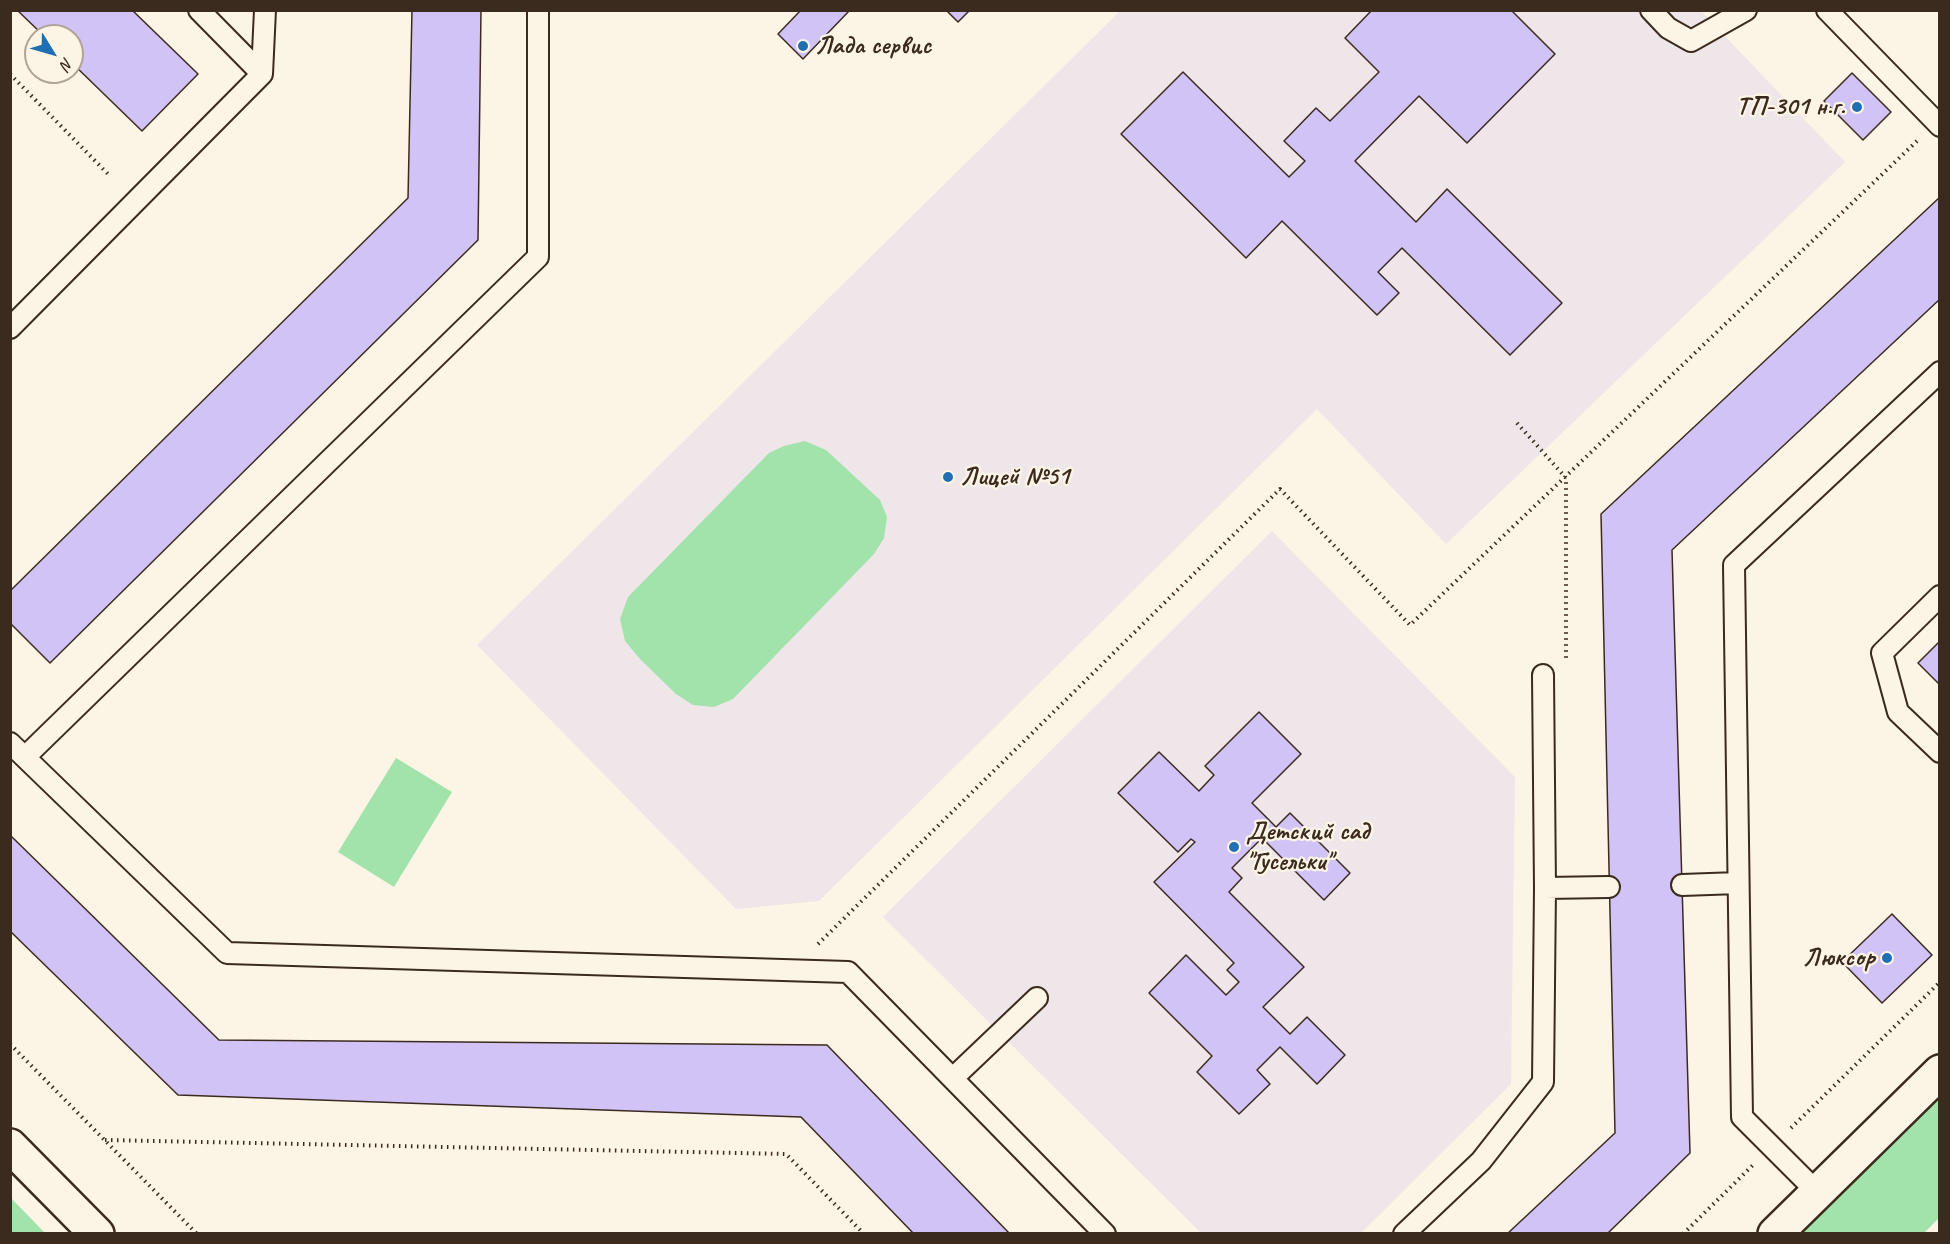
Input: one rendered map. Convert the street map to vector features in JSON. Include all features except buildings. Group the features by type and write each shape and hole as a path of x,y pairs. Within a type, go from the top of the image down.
{"street":[{"path":"1775,1233 1940,1071"},
{"path":"10,1146 97,1233"}],"lane":[{"path":"199,10 262,74"},
{"path":"14,316 262,74 265,10"},
{"path":"26,757 538,257 538,10"},
{"path":"1651,10 1668,28 1691,41 1746,10"},
{"path":"1827,10 1938,125"},
{"path":"1817,1192 1742,1117 1734,566 1940,372"},
{"path":"1940,596 1882,653 1898,712 1940,752"},
{"path":"1404,1233 1481,1161 1543,1082 1545,888 1543,675"},
{"path":"10,743 227,953 848,972 1105,1233"},
{"path":"1682,885 1738,883"},
{"path":"1545,888 1609,887"},
{"path":"953,1078 1037,998"}],"path":[{"path":"10,74 108,174"},
{"path":"791,970 1280,489 1410,625 1938,125"},
{"path":"1683,1233 1940,982"},
{"path":"10,1044 197,1233"},
{"path":"105,1140 786,1154 864,1233"}],"shaded area":[{"name":"Лицей №51","path":"1120,11 1701,11 1845,162 1446,544 1317,409 819,901 736,909 477,645"},
{"name":"Детский сад \"Гусельки\"","path":"1272,531 1515,777 1511,1084 1361,1233 1201,1233 883,917"}],"green space":[{"path":"805,441 826,450 880,500 887,517 884,538 874,554 733,699 714,707 693,705 676,694 625,641 620,619 628,597 769,453 784,446"},
{"path":"396,758 452,792 394,887 338,852"},
{"path":"1939,1095 1939,1218 1924,1233 1800,1234"},
{"path":"11,1198 45,1233 11,1233"}],"place":[{"name":"Лада сервис","path":"803,46"},
{"name":"ТП-301 н.г.","path":"1857,107"},
{"name":"Лицей №51","path":"948,477"},
{"name":"Детский сад \"Гусельки\"","path":"1234,847"},
{"name":"Люксор","path":"1887,958"}]}
